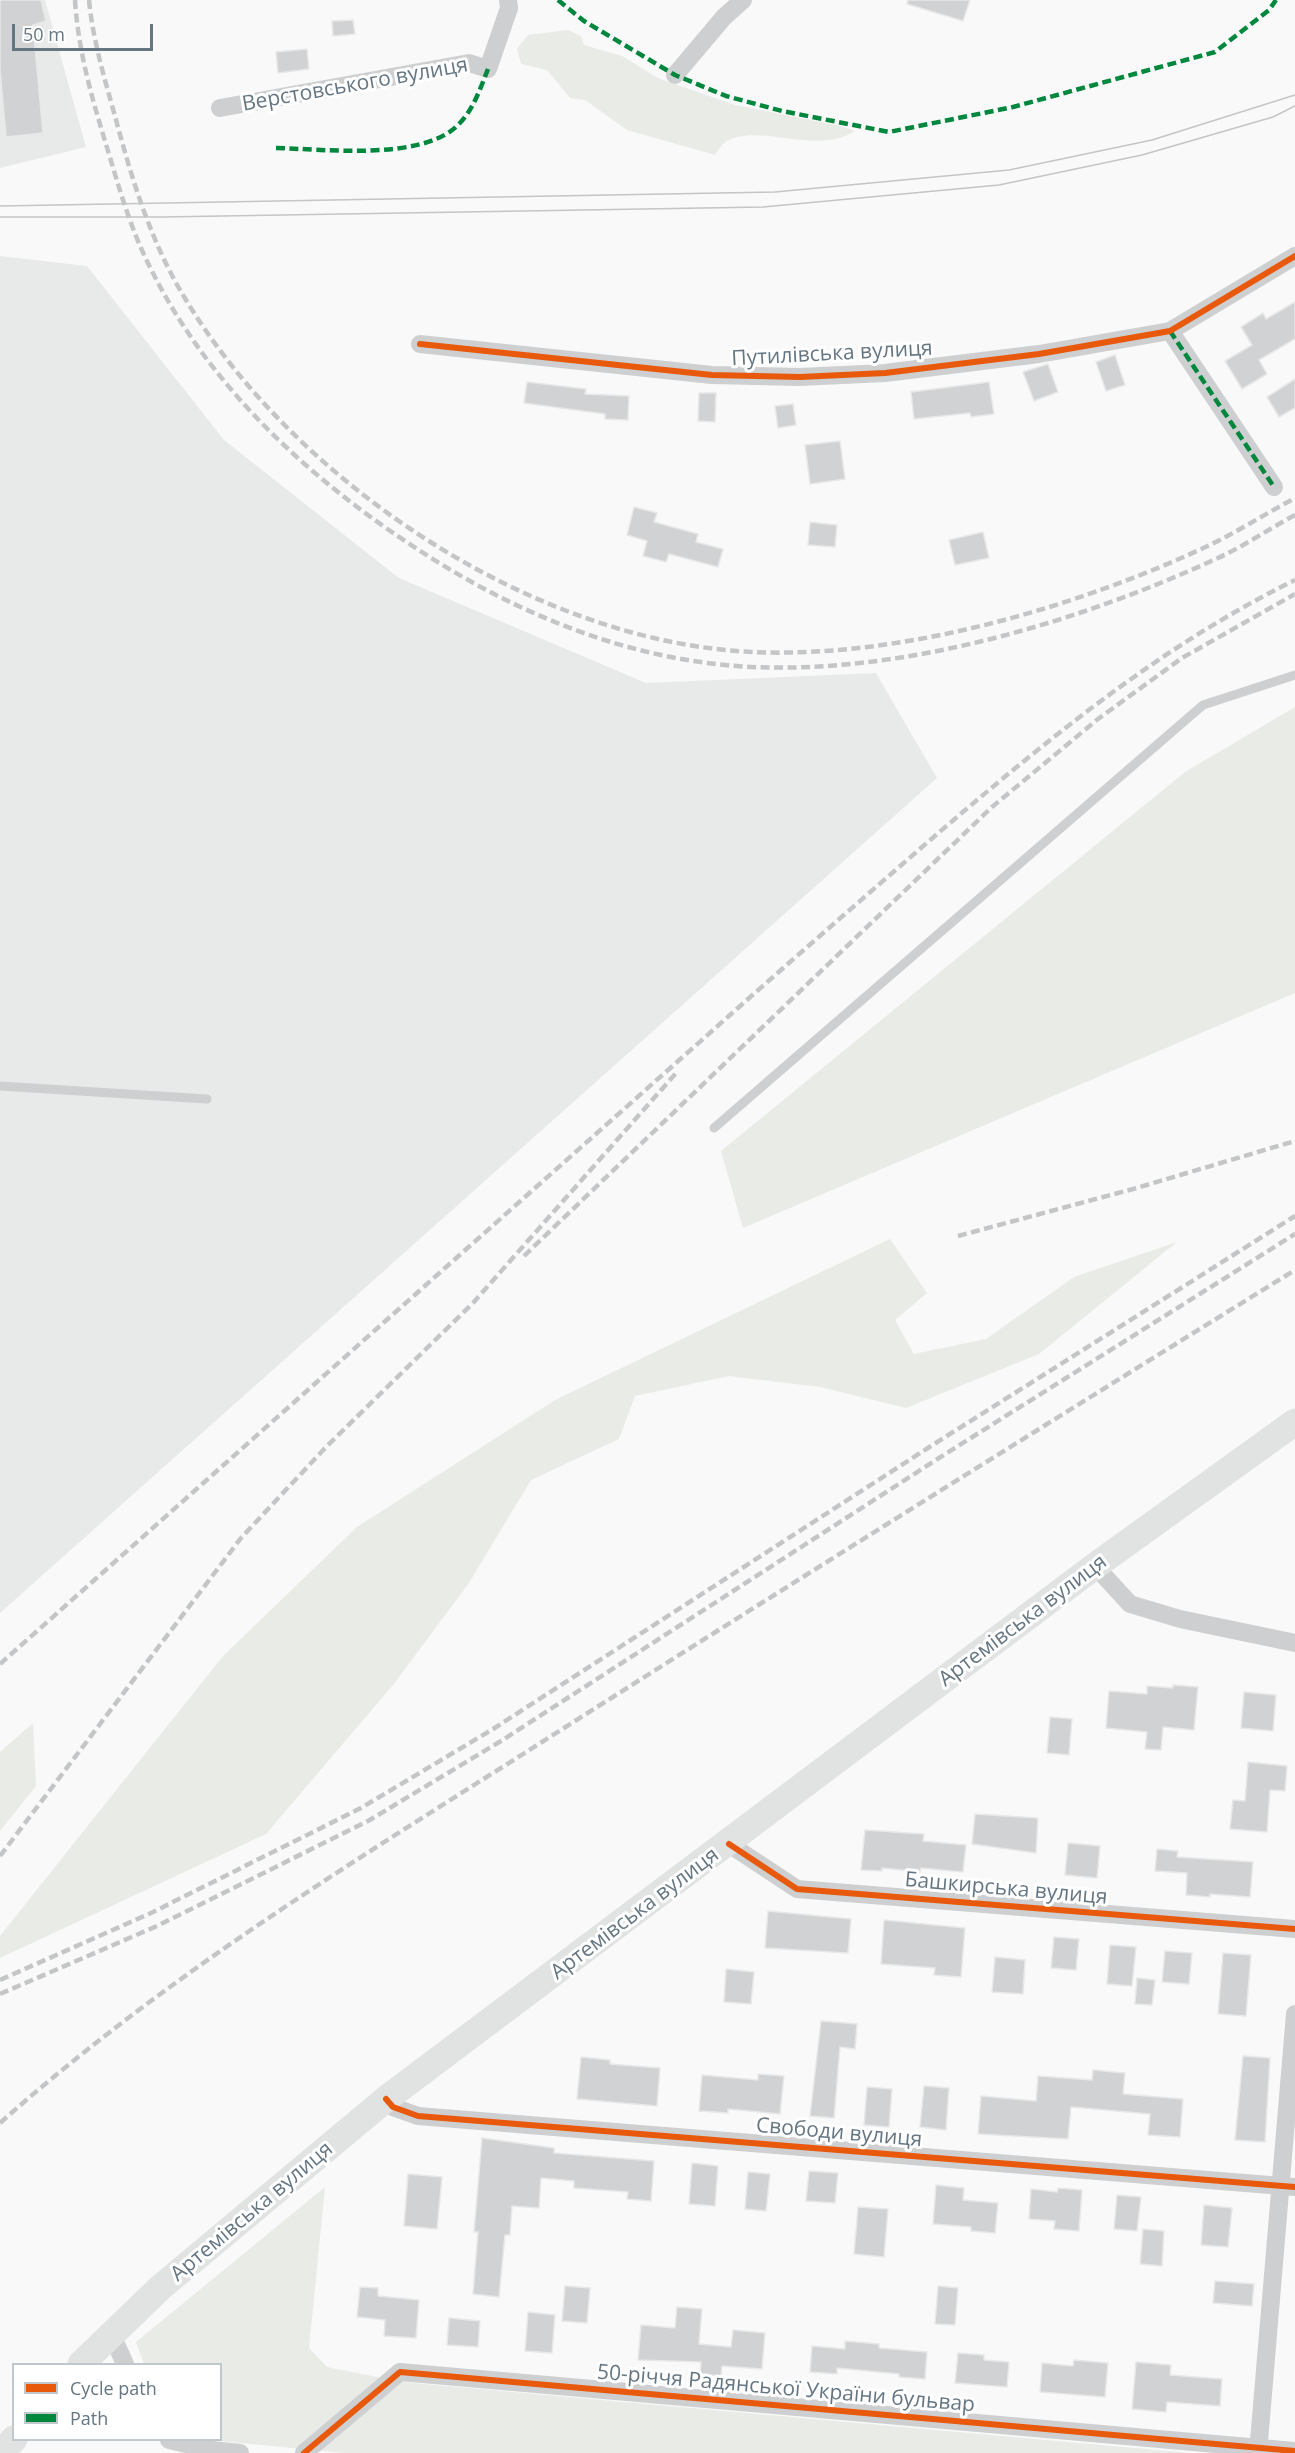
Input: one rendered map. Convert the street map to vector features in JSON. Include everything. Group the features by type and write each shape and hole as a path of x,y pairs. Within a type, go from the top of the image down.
{"main road":[{"name":"Артемівська вулиця","path":"82,2363 161,2288 386,2099 729,1844 1095,1566 1295,1422"},
{"path":"1,2453 12,2441"}],"street":[{"name":"Верстовського вулиця","path":"220,108 470,63 488,69 509,8 508,0"},
{"path":"675,75 724,17 743,0"},
{"name":"Путилівська вулиця","path":"420,344 712,375 800,376 885,373 1003,358 1170,331 1295,256"},
{"path":"1170,331 1274,487"},
{"path":"1095,1566 1130,1604 1180,1619 1295,1643"},
{"name":"Башкирська вулиця","path":"729,1844 797,1889 1295,1929"},
{"path":"1259,2450 1287,2186 1295,2014"},
{"name":"Свободи вулиця","path":"386,2099 393,2107 418,2116 1287,2186"},
{"path":"111,2333 126,2363"},
{"name":"50-річчя Радянської України бульвар","path":"304,2453 400,2372 1259,2450 1295,2451"},
{"path":"176,2441 212,2451 240,2453"}],"lane":[{"path":"714,1128 1203,705 1295,675"},
{"path":"0,1086 207,1099"}],"shaded area":[{"path":"0,0 45,0 86,147 0,168"},
{"path":"568,30 581,36 584,45 622,56 658,78 735,105 841,126 855,131 839,138 823,141 756,135 741,136 725,142 715,155 627,130 585,100 570,98 547,70 521,64 517,49 528,35"},
{"path":"0,256 87,266 224,440 399,578 646,683 876,673 937,778 0,1613"},
{"path":"1295,707 1295,993 743,1228 721,1151 1185,772"},
{"path":"890,1239 927,1293 895,1320 914,1354 986,1339 1074,1277 1177,1242 1039,1354 906,1408 820,1387 729,1376 635,1396 619,1439 531,1480 469,1583 393,1685 266,1834 0,1958 0,1936 223,1656 357,1527 555,1400"},
{"path":"33,1723 36,1786 0,1831 0,1752"},
{"path":"325,2187 309,2348 327,2367 402,2382 1191,2453 345,2453 219,2441 222,2441 222,2363 144,2363 136,2342"}],"building":[{"path":"0,0 41,0 46,21 33,25 43,133 6,137 0,70"},
{"path":"908,0 970,0 963,21 907,4"},
{"path":"353,20 355,34 333,36 332,21"},
{"path":"307,49 309,69 278,73 276,52"},
{"path":"1295,302 1295,339 1259,360 1267,374 1242,389 1225,361 1252,345 1241,327 1263,313 1266,319"},
{"path":"1115,355 1125,385 1106,391 1096,362"},
{"path":"1048,364 1058,392 1034,401 1023,372"},
{"path":"1295,379 1295,408 1279,417 1267,397"},
{"path":"527,382 586,389 585,394 629,396 628,420 605,419 605,414 524,403"},
{"path":"989,382 994,414 971,417 970,413 914,419 911,392"},
{"path":"699,393 716,393 715,422 698,421"},
{"path":"793,404 796,425 778,428 775,406"},
{"path":"840,441 845,479 810,484 805,445"},
{"path":"634,507 657,513 654,522 698,534 696,542 723,549 718,567 669,554 666,562 643,556 647,541 627,535"},
{"path":"810,522 837,525 835,547 808,545"},
{"path":"983,532 989,558 955,565 949,540"},
{"path":"1173,1685 1198,1687 1194,1730 1163,1727 1161,1750 1145,1749 1147,1732 1106,1728 1109,1691 1147,1694 1147,1686 1173,1688"},
{"path":"1244,1692 1276,1695 1273,1731 1241,1728"},
{"path":"1050,1717 1072,1719 1069,1755 1047,1753"},
{"path":"1248,1762 1287,1766 1285,1791 1270,1790 1267,1832 1230,1829 1233,1800 1245,1801"},
{"path":"975,1814 1038,1818 1036,1853 972,1844"},
{"path":"865,1830 924,1834 923,1841 966,1845 963,1872 921,1868 920,1872 882,1868 882,1871 861,1870"},
{"path":"1068,1843 1100,1846 1097,1878 1065,1875"},
{"path":"1157,1849 1178,1851 1177,1857 1253,1862 1250,1897 1186,1895 1187,1873 1155,1871"},
{"path":"768,1911 851,1919 848,1953 765,1948"},
{"path":"884,1920 965,1928 961,1977 934,1975 935,1968 881,1964"},
{"path":"1054,1937 1079,1939 1076,1970 1051,1968"},
{"path":"1110,1945 1136,1947 1132,1986 1107,1984"},
{"path":"1165,1951 1192,1953 1189,1984 1162,1982"},
{"path":"1223,1953 1251,1955 1246,2016 1218,2014"},
{"path":"995,1957 1025,1960 1023,1994 992,1992"},
{"path":"726,1969 754,1972 751,2004 724,2002"},
{"path":"1137,1978 1155,1980 1152,2005 1135,2004"},
{"path":"821,2021 857,2024 855,2049 840,2047 834,2118 810,2116"},
{"path":"1243,2056 1270,2058 1265,2142 1235,2140"},
{"path":"581,2057 610,2060 610,2064 660,2068 657,2106 577,2099"},
{"path":"1093,2070 1125,2073 1123,2094 1183,2099 1180,2137 1148,2135 1150,2114 1071,2107 1068,2139 978,2134 981,2096 1036,2101 1038,2076 1092,2080"},
{"path":"758,2074 784,2076 780,2114 728,2109 728,2113 699,2111 702,2075 758,2080"},
{"path":"924,2086 949,2088 946,2130 920,2127"},
{"path":"867,2087 892,2089 889,2127 864,2125"},
{"path":"482,2138 554,2148 554,2153 654,2161 651,2201 627,2199 628,2192 574,2188 574,2181 541,2178 539,2208 512,2206 510,2235 505,2235 499,2297 473,2294 478,2232 474,2232"},
{"path":"692,2163 718,2166 715,2206 689,2204"},
{"path":"809,2171 838,2173 835,2203 806,2201"},
{"path":"748,2172 770,2174 766,2211 745,2209"},
{"path":"408,2174 442,2177 437,2229 404,2226"},
{"path":"936,2185 964,2188 963,2200 998,2203 995,2233 971,2231 971,2227 933,2224"},
{"path":"1058,2188 1082,2190 1079,2231 1054,2229 1055,2221 1029,2219 1031,2189 1057,2192"},
{"path":"1117,2195 1141,2197 1137,2231 1114,2229"},
{"path":"1204,2205 1232,2208 1228,2247 1201,2245"},
{"path":"858,2207 888,2209 884,2257 854,2254"},
{"path":"1143,2229 1164,2231 1162,2266 1140,2264"},
{"path":"1215,2281 1254,2284 1252,2306 1213,2303"},
{"path":"565,2286 590,2288 587,2323 562,2321"},
{"path":"938,2286 958,2288 955,2325 935,2324"},
{"path":"360,2287 378,2288 378,2296 419,2300 416,2338 384,2336 385,2320 357,2317"},
{"path":"677,2307 702,2309 699,2344 731,2347 733,2330 765,2333 762,2369 722,2366 721,2376 700,2374 701,2362 638,2360 641,2325 675,2328"},
{"path":"528,2312 555,2315 552,2353 525,2351"},
{"path":"449,2318 480,2321 478,2347 447,2345"},
{"path":"845,2341 879,2344 879,2348 927,2352 925,2379 837,2368 837,2374 810,2372 812,2346 845,2349"},
{"path":"958,2353 984,2355 984,2360 1009,2362 1007,2387 955,2383"},
{"path":"1074,2360 1108,2363 1105,2397 1040,2392 1042,2363 1073,2366"},
{"path":"1136,2362 1171,2365 1170,2375 1222,2379 1220,2406 1167,2402 1166,2412 1132,2409"}],"tram line":[{"path":"0,206 775,192 1009,170 1152,140 1295,95"},
{"path":"0,217 162,217 763,207 999,185 1142,155 1273,117 1295,106"}],"railway":[{"path":"75,0 86,72 126,209 141,248 165,296 193,341 261,423 341,494 428,556 503,599 542,617 623,646 708,663 751,667 810,667 869,662 990,639 1108,603 1218,558 1295,515"},
{"path":"89,0 96,44 107,87 144,211 163,256 186,300 233,368 291,431 357,490 429,541 507,585 588,619 670,642 752,652 809,652 868,647 928,638 1047,608 1105,588 1212,544 1295,498"},
{"path":"0,1664 740,1006 978,799 1063,730 1152,664 1198,634 1295,580"},
{"path":"524,1256 992,807 1098,719 1182,658 1295,594"},
{"path":"0,1856 241,1538 326,1447 473,1303 677,1072"},
{"path":"958,1236 1133,1189 1295,1141"},
{"path":"0,1980 151,1913 361,1808 493,1729 931,1446 1295,1216"},
{"path":"0,1994 157,1926 368,1821 501,1741 939,1458 1295,1234"},
{"path":"0,2123 128,2018 195,1969 332,1876 824,1564 1295,1270"}],"marked path":[{"path":"558,0 584,21 675,75 726,96 782,111 889,132 1013,107 1215,52 1269,10 1276,0"},
{"path":"276,148 345,151 396,149 441,137 463,120 476,99 488,69"},
{"path":"1170,331 1274,487"}],"cycle path":[{"path":"420,344 712,375 800,377 885,373 1039,354 1170,331 1295,256"},
{"path":"729,1844 797,1889 1295,1929"},
{"path":"386,2099 393,2107 418,2116 1295,2187"},
{"path":"304,2453 400,2372 1295,2451"}]}
